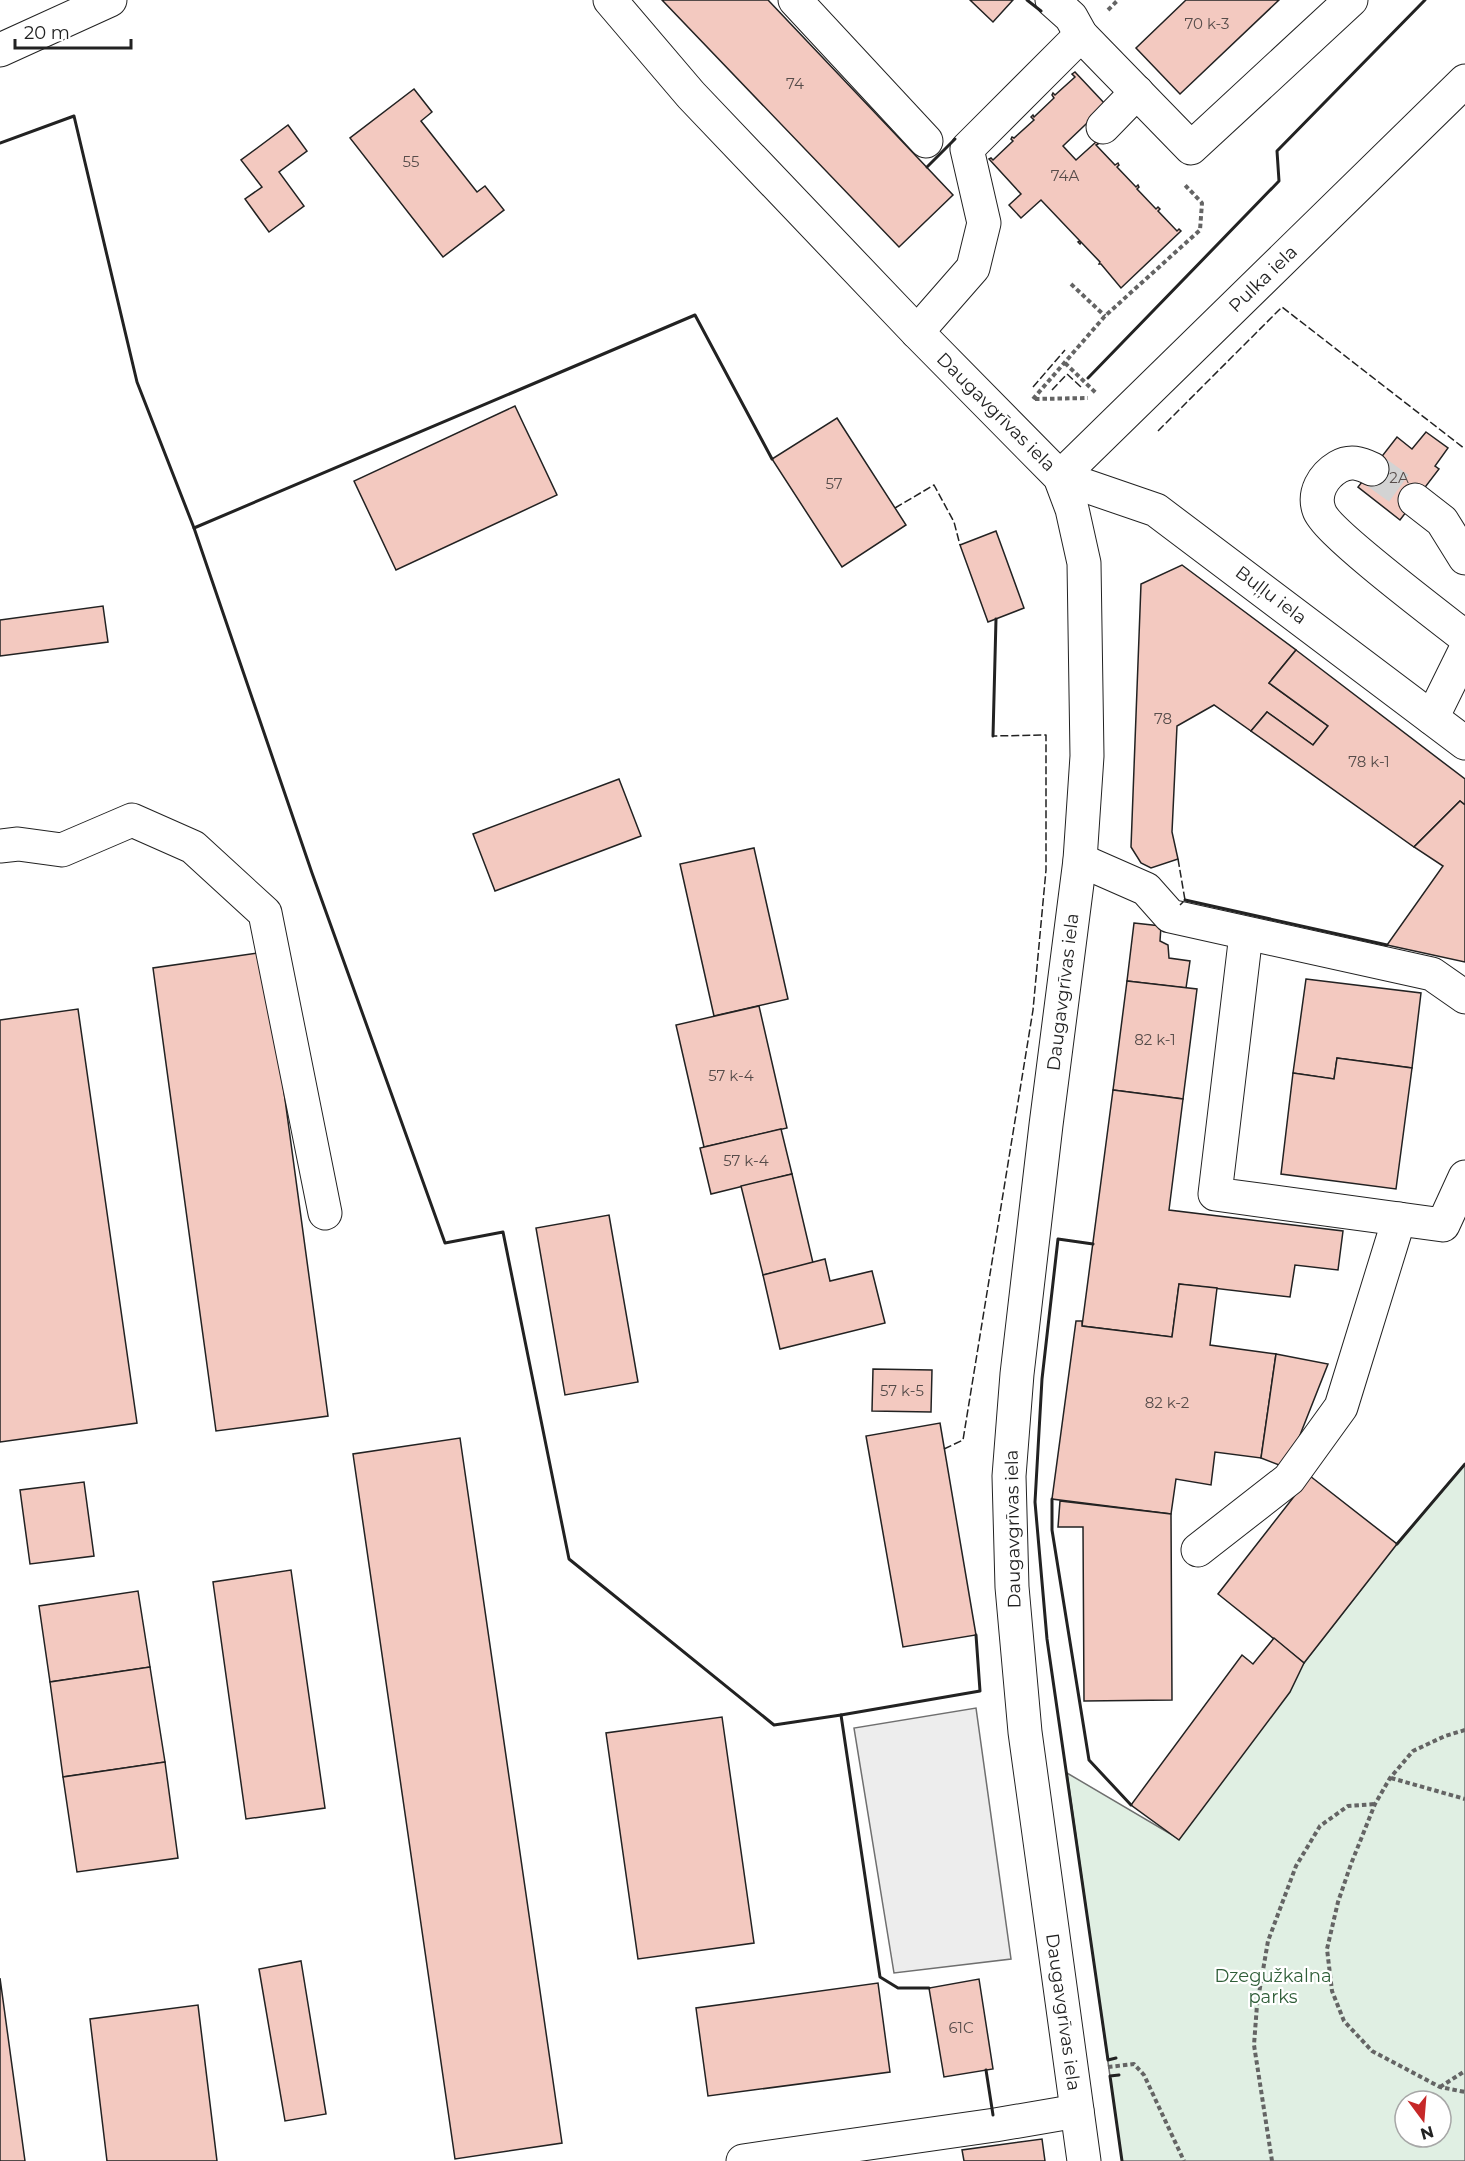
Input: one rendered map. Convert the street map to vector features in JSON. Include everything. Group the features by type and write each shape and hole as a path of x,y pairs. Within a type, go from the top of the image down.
{"main road":[{"path":"0,50 110,0"},
{"name":"Daugavgrīvas iela","path":"610,0 691,95 917,332 1060,477 1072,509 1084,563 1087,756 1080,860 1023,1326 1009,1476 1012,1587 1025,1732 1084,2161"},
{"path":"795,0 926,141"},
{"path":"1052,0 1071,17 1081,35 1191,148 1351,0"},
{"path":"917,332 973,268 984,223 967,149 1081,35"},
{"name":"Pulka iela","path":"1060,477 1465,81"},
{"path":"1103,127 1137,92"},
{"path":"1372,469 1357,462 1339,466 1325,476 1317,493 1319,512 1341,537 1465,637"},
{"name":"Buļļu iela","path":"1060,477 1156,510 1465,743"},
{"path":"1415,500 1442,521 1465,558"},
{"path":"1432,718 1465,651"},
{"path":"0,846 18,844 62,850 132,820 193,847 265,913 325,1213"},
{"path":"1080,860 1146,889 1170,916 1432,974 1465,997"},
{"path":"1246,934 1215,1194 1443,1225 1465,1177"},
{"path":"1198,1550 1289,1479 1341,1407 1399,1218"},
{"path":"743,2161 995,2126 1077,2111"}],"path":[{"path":"1012,426 1105,316 1200,230 1202,203 1170,168 1191,148"},
{"path":"1071,285 1105,316"},
{"path":"1034,399 1100,398 1065,363"},
{"path":"1465,1730 1445,1736 1413,1751 1390,1778 1375,1804 1341,1892 1327,1949 1332,1990 1344,2021 1372,2051 1440,2087 1465,2092"},
{"path":"1390,1778 1465,1799"},
{"path":"1272,2161 1254,2045 1257,2005 1268,1941 1296,1866 1320,1826 1348,1806 1375,1804"},
{"path":"1108,2067 1134,2064 1144,2075 1184,2161"},
{"path":"1440,2087 1465,2071"}],"green space":[{"name":"Dzegužkalna parks","path":"1465,1464 1465,2161 1122,2161 1067,1773 1179,1839 1304,1663 1397,1544"}],"shaded area":[{"path":"976,1708 1011,1959 894,1973 854,1728"}],"building":[{"path":"662,0 768,0 953,195 899,247"},
{"path":"970,0 1013,0 993,22"},
{"path":"1186,0 1279,0 1180,94 1136,48"},
{"path":"1075,72 1106,105 1063,146 1076,160 1097,141 1096,145 1115,165 1118,163 1117,167 1136,187 1138,185 1137,189 1156,209 1158,207 1160,209 1158,211 1177,231 1179,229 1181,231 1121,288 1099,264 1100,262 1081,242 1080,244 1078,242 1080,241 1041,200 1021,218 1009,205 1021,194 989,159 993,160 1013,141 1012,137 1014,138 1034,120 1031,117 1033,115 1034,117 1054,98 1053,93 1055,95 1075,77 1072,74"},
{"path":"414,89 432,112 421,121 477,192 485,186 504,210 443,257 350,138"},
{"path":"288,125 307,151 279,172 304,206 269,232 245,199 262,187 241,160"},
{"path":"515,406 557,495 396,570 354,481"},
{"path":"837,418 906,525 842,567 772,459"},
{"path":"1426,432 1448,448 1435,466 1439,469 1400,520 1358,487 1397,437 1412,449"},
{"path":"996,531 1024,608 988,622 960,545"},
{"path":"1182,565 1296,650 1269,683 1328,726 1313,745 1267,712 1251,731 1214,705 1177,726 1172,832 1178,859 1151,868 1141,863 1131,847 1141,584"},
{"path":"103,606 108,642 0,656 0,620"},
{"path":"1296,650 1465,779 1465,805 1460,801 1414,847 1251,731 1267,712 1313,745 1328,726 1269,683"},
{"path":"619,779 641,836 495,891 473,834"},
{"path":"1460,801 1465,805 1465,962 1387,945 1443,866 1414,847"},
{"path":"754,848 788,999 714,1016 680,864"},
{"path":"1134,923 1161,926 1160,941 1168,945 1169,958 1190,961 1186,988 1127,981"},
{"path":"265,952 328,1416 216,1431 153,968"},
{"path":"1306,979 1421,993 1412,1068 1337,1058 1334,1079 1293,1073"},
{"path":"1127,981 1197,989 1183,1099 1113,1090"},
{"path":"759,1006 787,1128 704,1147 676,1025"},
{"path":"78,1009 137,1423 0,1442 0,1020"},
{"path":"1337,1058 1412,1068 1396,1189 1281,1174 1293,1073 1334,1079"},
{"path":"1113,1090 1183,1099 1169,1210 1343,1231 1338,1270 1295,1265 1290,1297 1179,1284 1172,1337 1082,1326"},
{"path":"781,1129 792,1174 711,1194 700,1148"},
{"path":"792,1174 813,1263 763,1275 741,1186"},
{"path":"609,1215 638,1382 565,1395 536,1228"},
{"path":"825,1259 830,1281 872,1271 885,1323 780,1349 763,1275"},
{"path":"1179,1284 1217,1288 1210,1345 1276,1354 1261,1458 1215,1452 1211,1485 1176,1479 1171,1514 1052,1499 1076,1321 1082,1321 1082,1326 1172,1337"},
{"path":"1276,1354 1328,1364 1287,1468 1261,1458"},
{"path":"873,1369 932,1370 931,1412 872,1411"},
{"path":"940,1423 976,1635 903,1647 866,1436"},
{"path":"460,1438 562,2143 455,2159 353,1454"},
{"path":"1310,1476 1397,1544 1304,1663 1218,1594"},
{"path":"84,1482 94,1556 30,1564 20,1490"},
{"path":"1060,1501 1171,1514 1172,1700 1084,1701 1083,1527 1058,1527"},
{"path":"291,1570 325,1808 246,1819 213,1582"},
{"path":"138,1591 150,1667 50,1682 39,1606"},
{"path":"1274,1638 1304,1663 1290,1692 1179,1840 1131,1805 1242,1655 1253,1664"},
{"path":"150,1667 165,1762 63,1777 50,1682"},
{"path":"722,1717 754,1943 638,1959 606,1733"},
{"path":"165,1762 178,1858 77,1872 63,1777"},
{"path":"301,1961 326,2114 285,2121 259,1969"},
{"path":"0,1978 25,2161 0,2161"},
{"path":"979,1979 993,2069 944,2077 929,1988"},
{"path":"878,1983 890,2072 708,2096 696,2008"},
{"path":"198,2005 217,2161 107,2161 90,2019"},
{"path":"1042,2139 1045,2161 964,2161 962,2150"}],"tunnel":[{"path":"1372,469 1415,500"}],"fence":[{"path":"1158,431 1282,307 1465,449"},
{"path":"1033,387 1065,350"},
{"path":"1052,390 1067,374 1081,387"},
{"path":"895,508 934,485 954,522 960,545"},
{"path":"944,1449 963,1440 1033,1010 1046,870 1046,735 993,736"},
{"path":"1178,859 1185,900 1180,905"}],"wall":[{"path":"1027,0 1041,11"},
{"path":"1088,378 1279,181 1277,151 1425,0"},
{"path":"0,143 74,116 137,382 194,528 312,873 445,1243 503,1232 569,1559 774,1725 841,1715 880,1977 898,1988 929,1988"},
{"path":"927,167 955,139"},
{"path":"194,528 695,315 772,459"},
{"path":"993,736 996,619"},
{"path":"1185,900 1387,945"},
{"path":"1093,1244 1058,1239 1042,1379 1035,1502 1047,1639 1108,2060 1116,2058"},
{"path":"1397,1544 1465,1464"},
{"path":"1052,1499 1052,1530 1089,1760 1131,1805"},
{"path":"841,1715 980,1691 976,1635"},
{"path":"986,2070 993,2115"},
{"path":"1119,2075 1110,2076 1122,2161"}]}
